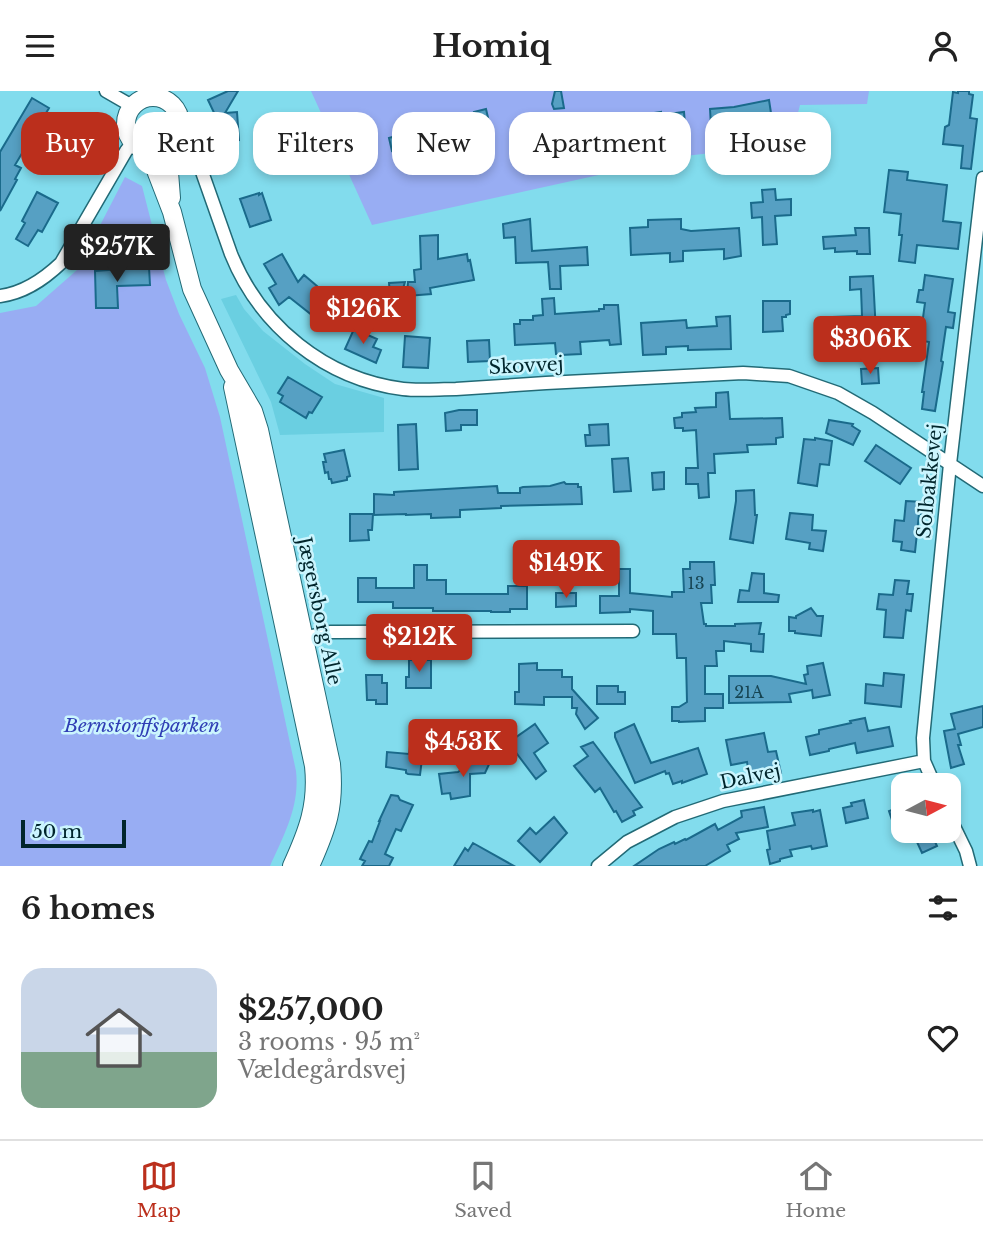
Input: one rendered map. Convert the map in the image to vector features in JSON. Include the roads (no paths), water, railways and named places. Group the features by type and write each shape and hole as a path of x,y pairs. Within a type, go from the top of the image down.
{"street":[{"path":"106,91 132,106"},
{"path":"133,135 128,133 126,124 132,106 155,94 165,99 174,98"},
{"path":"0,296 25,289 45,278 61,263 126,151 133,149"},
{"name":"Jægersborg Alle","path":"157,175 172,212 192,289 229,370 332,775 332,800 327,825 310,866"},
{"name":"Skovvej","path":"203,175 231,254 254,299 274,324 290,338 335,368 403,389 743,373 777,374 809,382 845,397 983,485"},
{"name":"Solbakkevej","path":"929,773 924,761 925,725 950,464 979,243 983,179"},
{"path":"296,639 330,632 633,631"},
{"name":"Jægersborg Alle","path":"292,866 312,814 315,777 296,639"},
{"name":"Dalvej","path":"598,866 627,842 675,817 723,801 924,761"},
{"path":"961,841 970,866"}],"park label":[{"name":"Bernstorffsparken","path":"142,725"}]}
